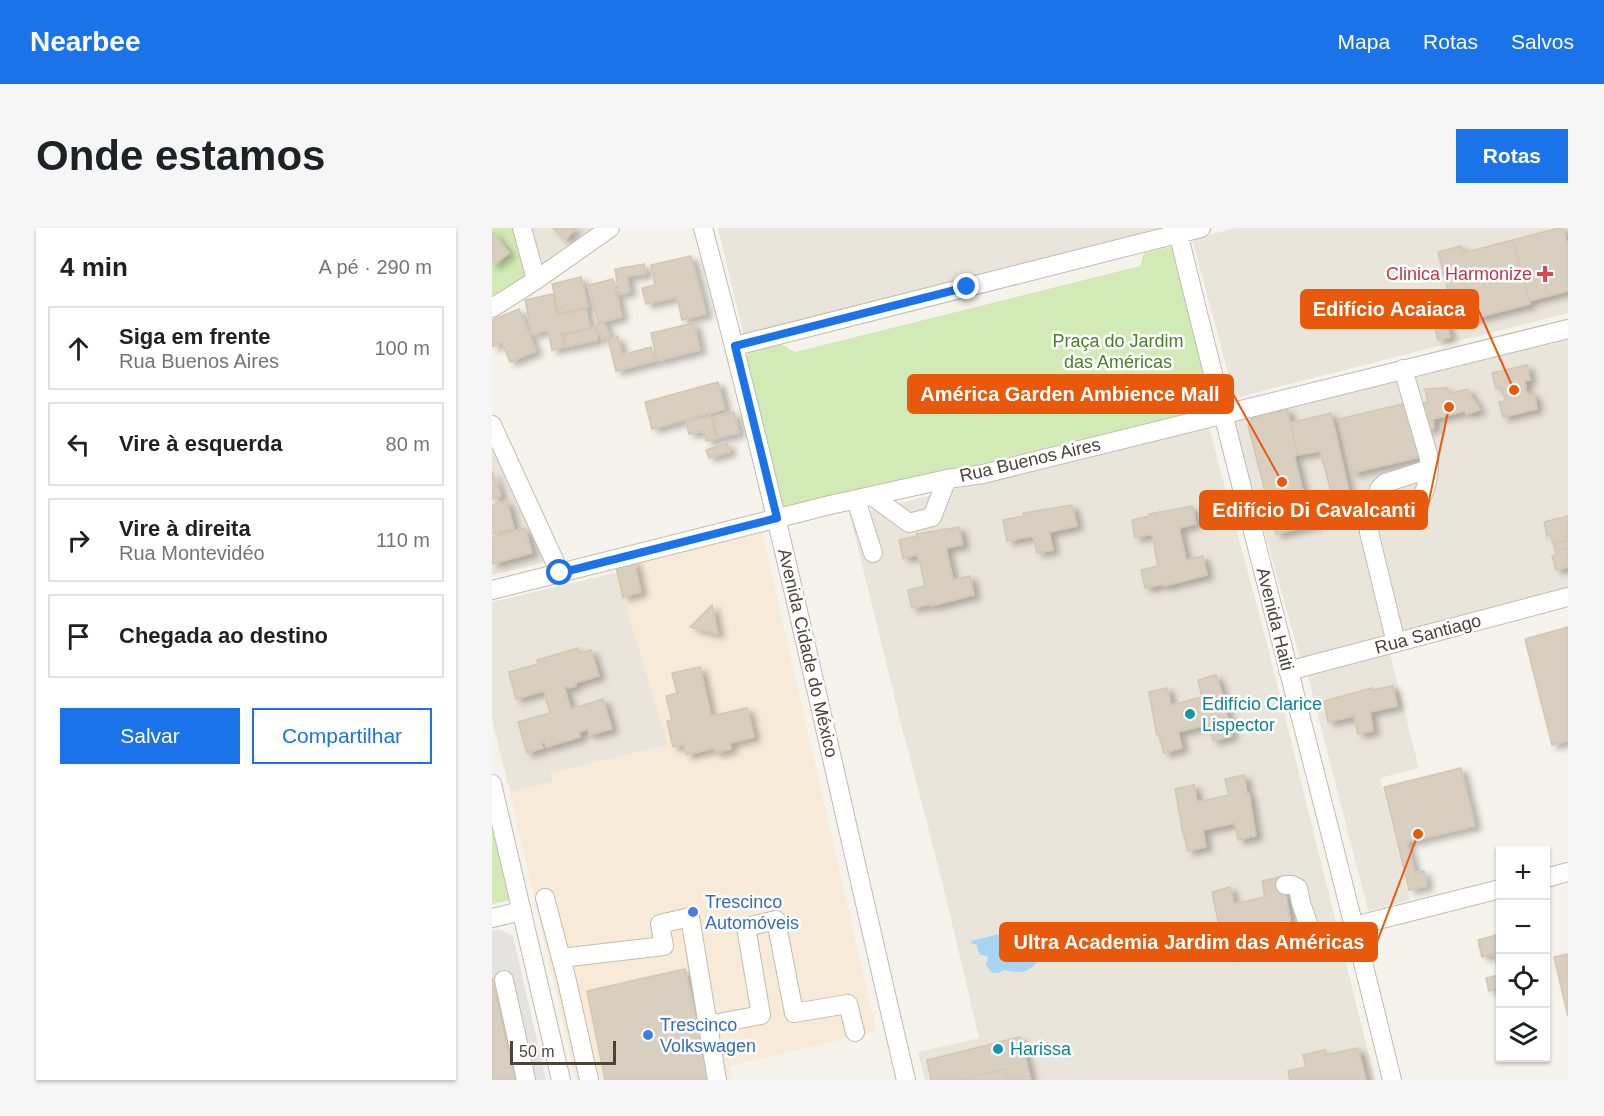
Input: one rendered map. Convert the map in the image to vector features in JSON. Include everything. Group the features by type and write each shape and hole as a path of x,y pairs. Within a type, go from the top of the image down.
{"street":[{"path":"522,228 537,280"},
{"path":"492,308 537,280 610,228"},
{"name":"Avenida Cidade do México","path":"703,228 735,346 777,518 906,1080"},
{"path":"735,346 1177,231 1201,228"},
{"name":"Avenida Haiti","path":"1177,231 1392,1080"},
{"name":"Rua Buenos Aires","path":"492,590 777,518 947,479 983,474 1568,329"},
{"path":"1396,643 1369,532 1372,519 1380,513 1418,502 1423,495 1429,469 1429,458 1403,369"},
{"path":"492,425 560,573"},
{"path":"1380,513 1380,489 1385,483 1429,469"},
{"path":"864,498 909,523 932,517 947,479"},
{"path":"864,498 873,553"},
{"name":"Rua Santiago","path":"1288,671 1568,597"},
{"path":"492,784 561,1080"},
{"path":"1550,877 1568,872"},
{"path":"1285,885 1298,888 1313,938 1319,941 1496,890"},
{"path":"544,898 561,958 589,1080"},
{"path":"492,918 522,910"},
{"path":"561,958 664,946 660,924 690,917 717,1080"},
{"path":"708,1025 761,1015 746,927 776,920 794,1013 848,1004 855,1032"},
{"path":"504,980 526,1080"}],"shaded area":[{"path":"531,228 600,228 543,270"},
{"path":"718,228 1171,228 744,337"},
{"path":"1237,228 1568,228 1568,313 1235,398 1192,239"},
{"path":"1568,336 1568,588 1301,661 1232,418"},
{"path":"1208,424 1265,636 1375,1080 925,1080 918,1052 979,1038 850,516"},
{"path":"492,441 546,562 492,575"},
{"name":"Trescinco Automóveis","path":"762,532 876,1031 730,1066 733,1080 576,1080 510,792 553,782 551,773 668,745 616,567"},
{"path":"632,569 668,745 551,773 553,782 510,792 492,720 492,602"},
{"path":"1390,654 1419,768 1380,778 1410,900 1368,911 1308,676"},
{"path":"499,929 513,936 546,1080 515,1080 492,977 492,931"}],"green space":[{"path":"492,228 512,228 528,277 492,301"},
{"name":"Praça do Jardim das Américas","path":"1173,247 1212,407 791,511 781,506 745,357 750,351 780,344 795,352 1140,266 1144,253"},
{"path":"492,827 510,900 492,904"}],"water":[{"path":"1011,931 1014,939 1021,938 1025,931 1032,932 1038,944 1040,957 1033,966 1025,971 1004,970 992,973 986,965 988,956 980,955 976,944 972,944 971,941"}],"building":[{"path":"553,228 576,228 565,240"},
{"name":"Clinica Harmonize","path":"1563,228 1568,246 1568,291 1529,301 1513,240"},
{"path":"492,231 509,253 492,266"},
{"path":"1513,240 1530,304 1456,323 1438,252 1461,246 1463,253"},
{"path":"691,256 706,314 682,320 677,297 646,304 642,288 655,285 651,265"},
{"path":"644,264 646,274 627,276 630,292 619,294 615,269"},
{"path":"581,277 588,307 559,314 552,284"},
{"path":"613,279 622,317 598,323 589,285"},
{"path":"553,294 557,315 586,309 590,328 562,334 564,347 552,350 548,330 532,334 525,300"},
{"path":"519,309 536,351 510,362 502,342 492,347 492,320"},
{"path":"1445,318 1450,337 1438,340 1433,321"},
{"path":"603,322 610,335 602,339 595,326"},
{"path":"694,323 700,350 657,361 651,333"},
{"path":"595,328 598,340 566,347 564,335"},
{"path":"618,337 622,355 651,347 655,361 616,371 608,339"},
{"path":"1527,365 1530,380 1525,381 1526,392 1529,395 1534,394 1537,409 1503,417 1499,402 1505,401 1502,387 1496,388 1492,373"},
{"path":"718,382 725,409 652,429 645,402"},
{"path":"1447,388 1449,394 1467,389 1480,410 1466,414 1465,411 1433,419 1434,428 1426,430 1419,404 1428,402 1425,389"},
{"path":"1407,403 1420,457 1352,473 1339,419"},
{"path":"1287,409 1298,455 1294,456 1308,510 1313,508 1317,524 1276,534 1248,425 1253,417"},
{"path":"734,412 739,433 718,438 713,417"},
{"path":"1331,413 1350,496 1333,499 1320,451 1298,455 1290,423"},
{"path":"711,416 716,439 706,441 704,431 689,434 686,422"},
{"path":"727,443 730,452 709,458 706,450"},
{"path":"492,471 501,496 492,499"},
{"path":"507,501 514,529 492,534 492,505"},
{"path":"1072,505 1077,526 1049,532 1053,550 1037,553 1033,536 1007,541 1003,520 1024,516 1023,513"},
{"path":"1192,506 1196,524 1179,528 1186,560 1203,556 1207,575 1164,586 1164,584 1145,588 1141,570 1158,566 1152,534 1135,538 1132,520 1150,516 1149,514"},
{"path":"1568,516 1568,567 1556,570 1552,556 1556,555 1551,535 1547,536 1544,522"},
{"path":"959,527 963,545 946,548 953,580 970,576 974,595 931,606 931,604 912,608 908,590 925,586 918,555 903,558 899,540 917,536 916,534"},
{"path":"525,528 532,553 492,564 492,537"},
{"path":"1568,536 1568,548 1557,550 1555,543 1566,540 1565,537"},
{"path":"634,561 641,592 623,597 616,567"},
{"path":"712,605 718,634 690,627"},
{"path":"1568,627 1568,741 1552,745 1525,639"},
{"path":"578,648 580,653 591,650 599,676 575,683 576,686 568,688 564,686 571,709 603,699 612,729 589,735 588,729 579,732 580,737 546,747 544,742 541,743 543,748 527,753 518,722 550,713 544,691 516,699 509,672 538,664 537,660"},
{"path":"700,667 711,716 747,708 754,737 730,743 731,749 716,753 714,748 686,755 684,744 673,747 667,721 672,720 666,696 677,693 672,673"},
{"name":"Edifício Clarice Lispector","path":"1216,675 1232,736 1213,741 1209,724 1178,732 1182,748 1164,753 1159,735 1157,735 1149,692 1167,688 1171,705 1202,697 1198,680"},
{"path":"1393,686 1397,706 1370,712 1373,731 1358,734 1354,716 1328,722 1324,701 1372,688 1372,690"},
{"path":"1461,768 1475,826 1407,842 1415,873 1424,871 1427,886 1409,890 1384,787"},
{"path":"1244,775 1256,836 1238,840 1235,823 1203,830 1206,847 1188,851 1175,789 1194,785 1197,802 1229,795 1225,779"},
{"path":"1280,877 1284,895 1286,895 1293,938 1275,942 1272,925 1240,932 1244,949 1225,954 1212,892 1230,887 1234,904 1265,897 1262,881"},
{"path":"1496,935 1496,962 1494,954 1482,957 1478,940"},
{"path":"1568,954 1568,1016 1554,957"},
{"name":"Trescinco Volkswagen","path":"685,969 710,1080 605,1080 587,991"},
{"path":"1496,976 1496,989 1489,991 1486,978"},
{"path":"492,977 515,1080 492,1080"},
{"name":"Harissa","path":"1020,1037 1031,1080 1007,1080 1005,1069 960,1080 931,1080 927,1060"},
{"path":"1358,1048 1366,1080 1290,1080 1288,1071 1306,1067 1303,1055 1325,1050 1326,1055"},
{"path":"1005,1069 1007,1080 960,1080"}],"place":[{"name":"Clinica Harmonize","path":"1545,274"},
{"name":"Edifício Acaiaca","path":"1514,390"},
{"name":"Edifício Di Cavalcanti","path":"1449,407"},
{"name":"América Garden Ambience Mall","path":"1282,482"},
{"name":"Edifício Clarice Lispector","path":"1190,714"},
{"name":"Ultra Academia Jardim das Américas","path":"1418,834"},
{"name":"Trescinco Automóveis","path":"693,912"},
{"name":"Trescinco Volkswagen","path":"648,1035"},
{"name":"Harissa","path":"998,1049"}],"route":[{"path":"560,573 777,518 735,346 967,287"}]}
